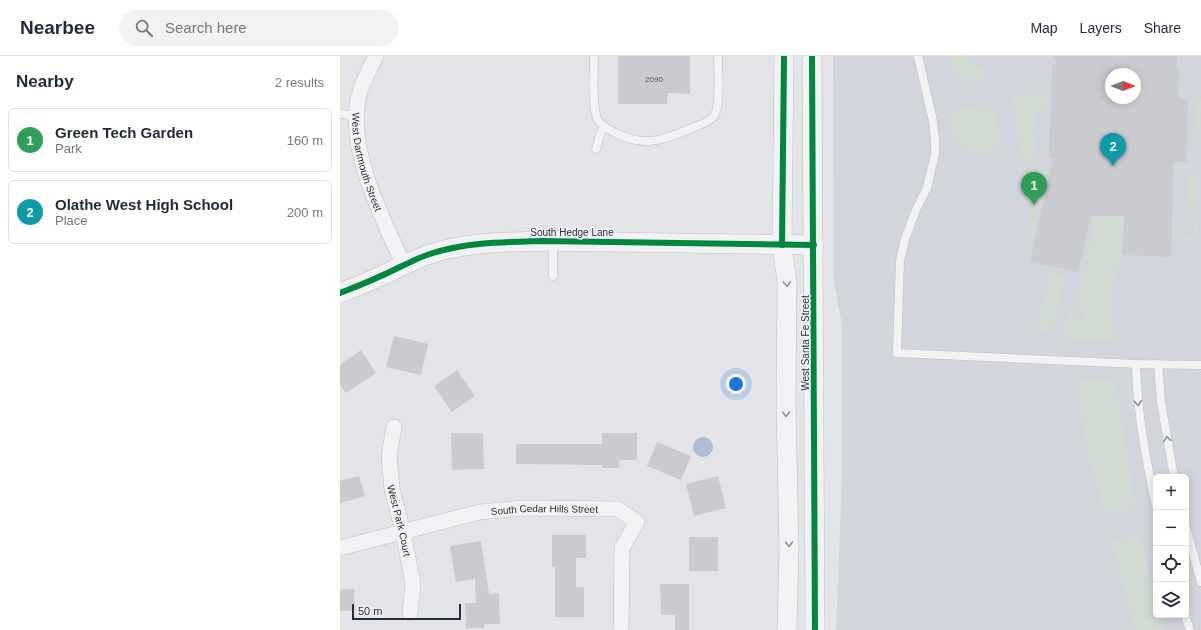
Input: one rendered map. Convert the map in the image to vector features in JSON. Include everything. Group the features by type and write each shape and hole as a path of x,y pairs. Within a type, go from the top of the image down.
{"street":[{"name":"West Dartmouth Street","path":"376,56 368,71 359,95 356,116 356,135 369,183 404,266"},
{"name":"West Santa Fe Street","path":"784,56 782,245 787,282 786,402 789,551 788,630"},
{"name":"West Santa Fe Street","path":"812,56 816,630"},
{"name":"South Hedge Lane","path":"340,293 429,254 449,249 500,242 782,245 814,244"},
{"name":"West Park Court","path":"394,427 389,456 392,489 403,532 413,583 410,613"},
{"name":"South Cedar Hills Street","path":"340,548 488,512 524,508 618,509 638,522 622,548 621,630"}],"lane":[{"path":"594,56 595,112 599,122 611,132 640,142 659,141 707,122 714,116 717,108 718,56"},
{"path":"918,56 933,121 936,139 935,154 927,188 916,210 905,239 900,260 897,353 1201,366"},
{"path":"340,114 356,116"},
{"path":"596,149 601,132 605,126"},
{"path":"553,242 553,276"},
{"path":"1136,364 1139,415 1144,451 1153,493"},
{"path":"1158,364 1162,410 1173,474"},
{"path":"1189,539 1201,582"},
{"path":"1186,618 1190,630"}],"shaded area":[{"path":"833,56 1201,56 1201,630 836,630 842,479 842,324 834,282"},
{"path":"953,56 965,56 968,62 977,68 982,67 986,70 982,78 976,82 970,83 958,77 952,64"},
{"path":"1046,94 1047,110 1036,110 1038,137 1032,161 1021,158 1012,96"},
{"path":"1194,99 1201,99 1200,144"},
{"path":"989,106 997,113 994,124 999,132 1001,142 997,149 994,153 976,151 962,146 954,135 951,126 951,116 962,108"},
{"path":"1023,166 1047,172 1033,239"},
{"path":"1186,176 1199,176 1198,206 1190,206"},
{"path":"1191,214 1198,215 1197,241 1177,240 1177,237 1195,237"},
{"path":"1094,216 1124,216 1122,255 1112,283 1110,319 1113,326 1114,341 1075,340 1070,342 1063,337 1069,307 1081,321 1086,317 1075,302 1082,295 1082,271 1088,263 1087,252 1093,237"},
{"path":"1049,273 1064,276 1052,332 1038,332 1038,313 1046,294"},
{"path":"1080,380 1115,381 1135,507 1106,515 1087,449 1082,415"},
{"path":"1139,535 1153,584 1153,618 1162,618 1164,630 1135,630 1112,542"}],"water":[{"path":"703,437 710,440 713,447 710,454 703,457 696,454 693,447 696,440"}],"building":[{"path":"618,56 690,56 690,94 668,93 667,104 618,104"},
{"path":"1054,56 1177,56 1177,69 1179,69 1178,98 1188,99 1186,162 1174,162 1171,257 1122,255 1124,216 1091,216 1078,272 1030,262 1053,158 1049,158 1052,64 1056,64"},
{"path":"394,336 428,344 421,375 386,367"},
{"path":"361,350 376,373 346,393 340,384 340,365"},
{"path":"457,370 475,396 452,412 434,386"},
{"path":"451,433 483,433 484,469 452,470"},
{"path":"602,433 637,433 637,460 619,460 619,468 602,468 602,465 516,464 516,444 602,444"},
{"path":"657,442 691,456 681,480 647,466"},
{"path":"359,476 365,496 340,503 340,481"},
{"path":"718,476 726,508 694,516 686,484"},
{"path":"552,535 586,535 586,558 576,558 576,587 584,587 584,617 555,617 555,567 552,567"},
{"path":"689,537 718,537 718,571 689,571"},
{"path":"481,541 489,594 499,593 500,624 484,624 485,628 466,628 465,603 476,603 475,579 456,582 450,546"},
{"path":"660,584 689,584 689,630 675,630 675,615 661,615"},
{"path":"354,589 355,610 340,611 340,590"}],"cycle path":[{"path":"782,245 784,56"},
{"path":"812,56 815,630"},
{"path":"340,293 426,255 457,247 486,243 542,241 814,245"}],"place":[{"name":"Olathe West High School","path":"1113,166"},
{"name":"Green Tech Garden","path":"1034,205"}]}
